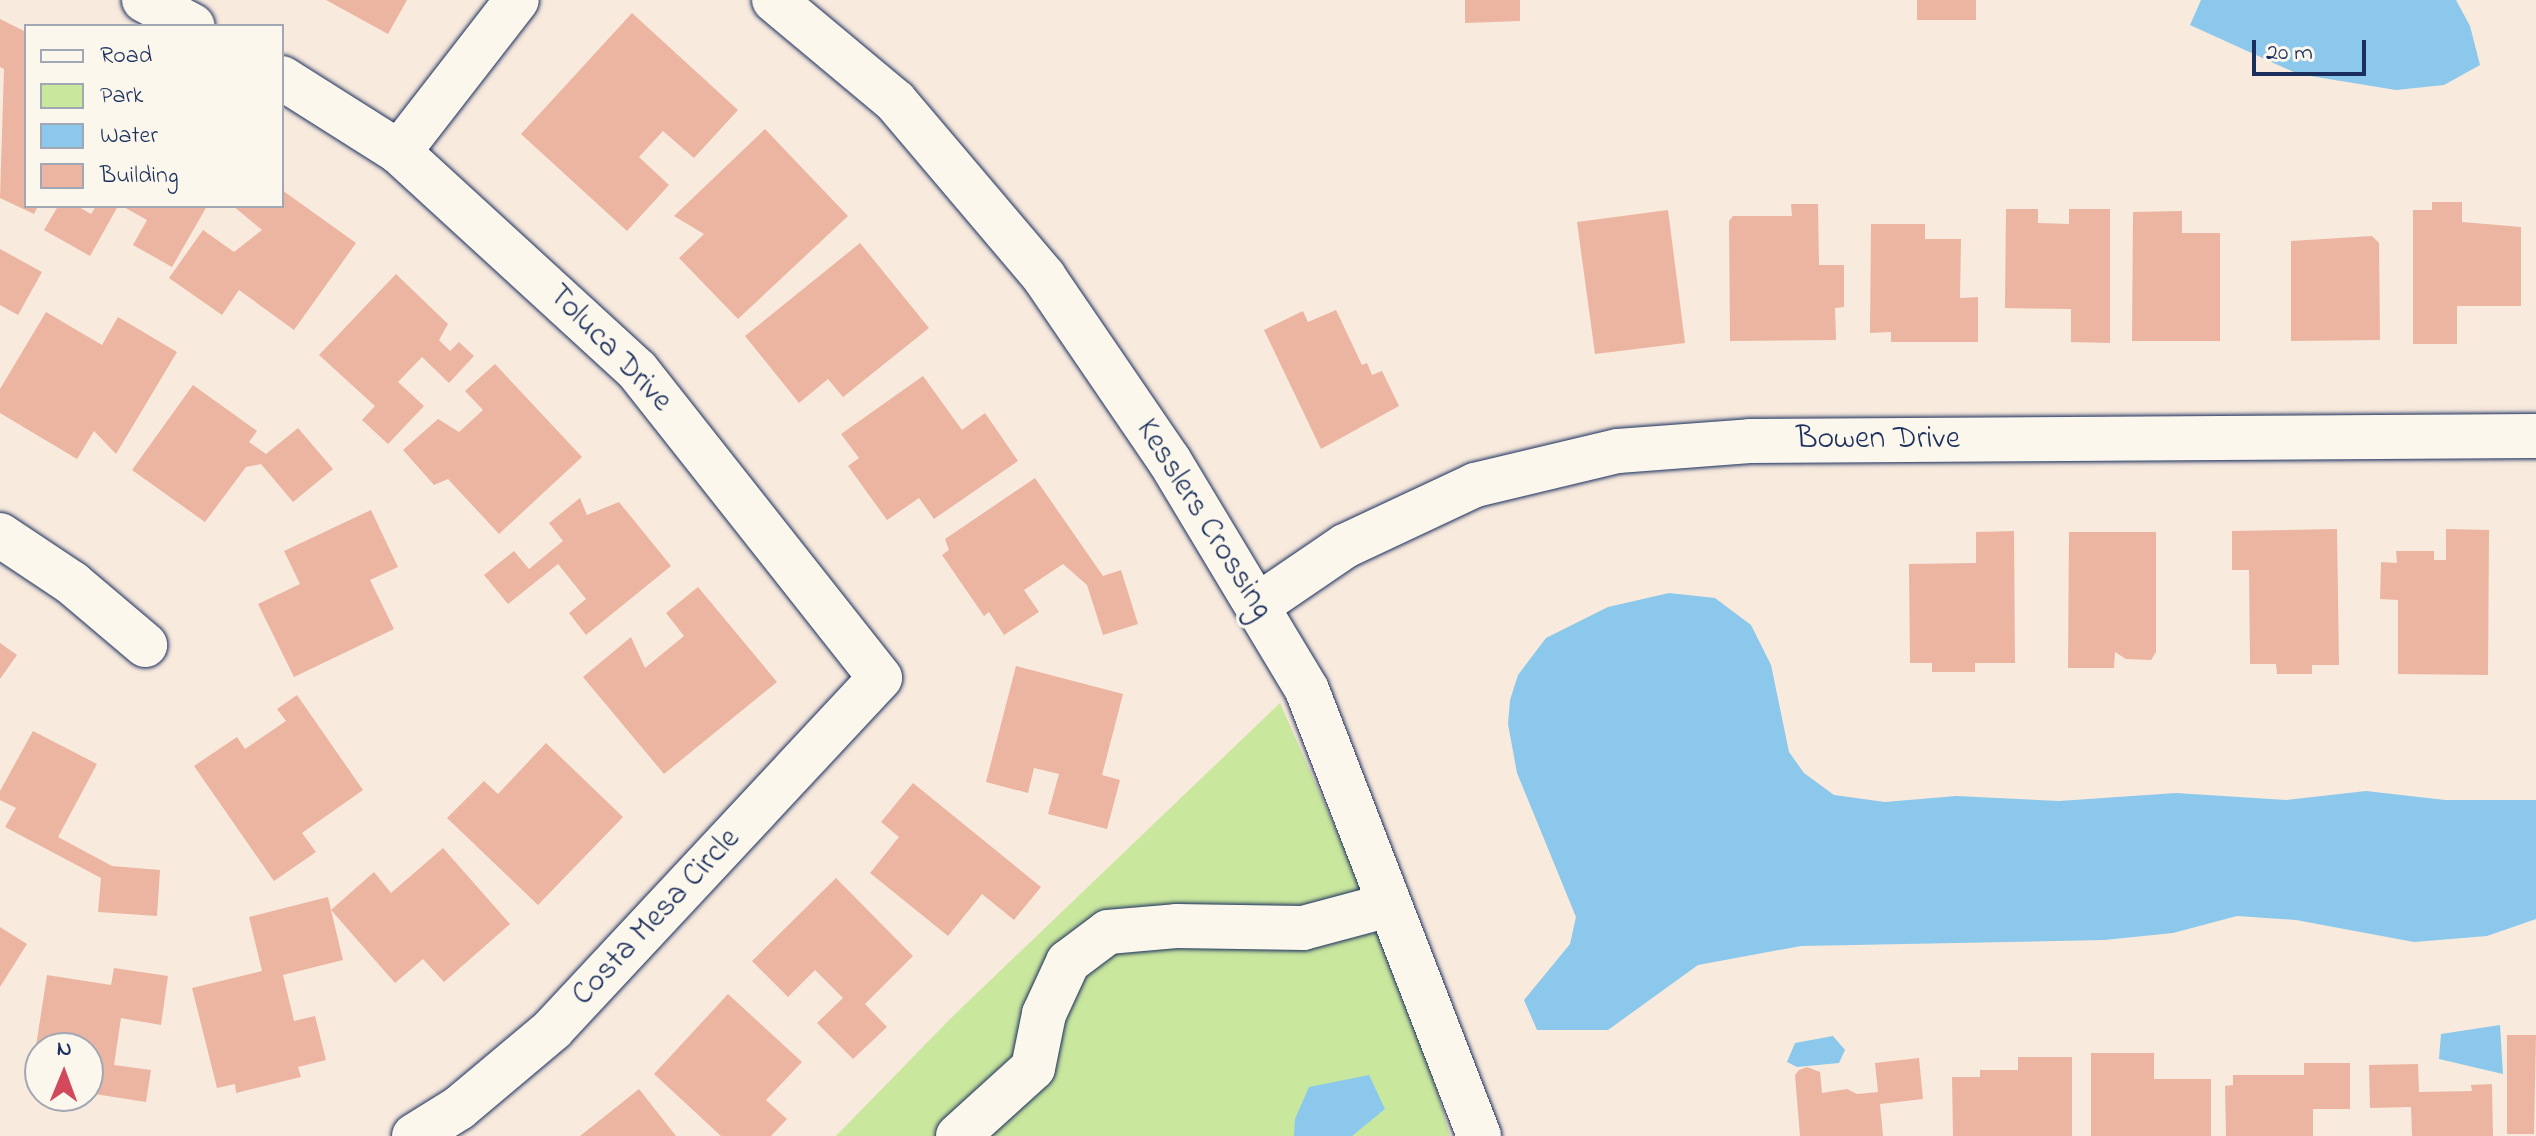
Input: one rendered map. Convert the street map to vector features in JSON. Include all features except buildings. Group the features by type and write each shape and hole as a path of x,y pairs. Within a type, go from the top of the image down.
{"street":[{"path":"144,0 189,24"},
{"path":"399,152 517,0"},
{"name":"Kesslers Crossing","path":"774,0 895,101 1044,277 1169,460 1307,690 1479,1136"},
{"name":"Toluca Drive","path":"284,79 399,152 637,370 880,678"},
{"name":"Bowen Drive","path":"1257,606 1345,546 1475,485 1618,451 1750,441 2536,436"},
{"path":"0,535 72,583 145,645"},
{"name":"Costa Mesa Circle","path":"414,1136 459,1108 553,1029 880,678"},
{"path":"958,1136 1033,1068 1044,1014 1068,962 1108,932 1176,926 1303,928 1389,905"}],"green space":[{"path":"1280,703 1411,999 1450,1136 836,1136 951,1018"}],"water":[{"path":"2201,0 2456,0 2470,26 2480,65 2444,85 2396,90 2298,74 2190,25"},
{"path":"1669,593 1715,598 1751,625 1771,665 1789,752 1804,773 1834,795 1885,802 1956,796 2059,801 2176,793 2286,800 2366,791 2445,800 2536,800 2536,919 2487,936 2414,942 2296,920 2237,916 2173,933 2104,940 1801,946 1698,965 1608,1030 1537,1030 1524,1000 1570,944 1576,917 1517,773 1508,724 1510,700 1518,675 1546,638 1608,607"},
{"path":"2500,1025 2503,1074 2439,1059 2441,1034"},
{"path":"1833,1036 1845,1050 1839,1063 1797,1067 1787,1062 1795,1043"},
{"path":"1369,1075 1385,1109 1352,1136 1294,1136 1295,1119 1309,1087"}]}
